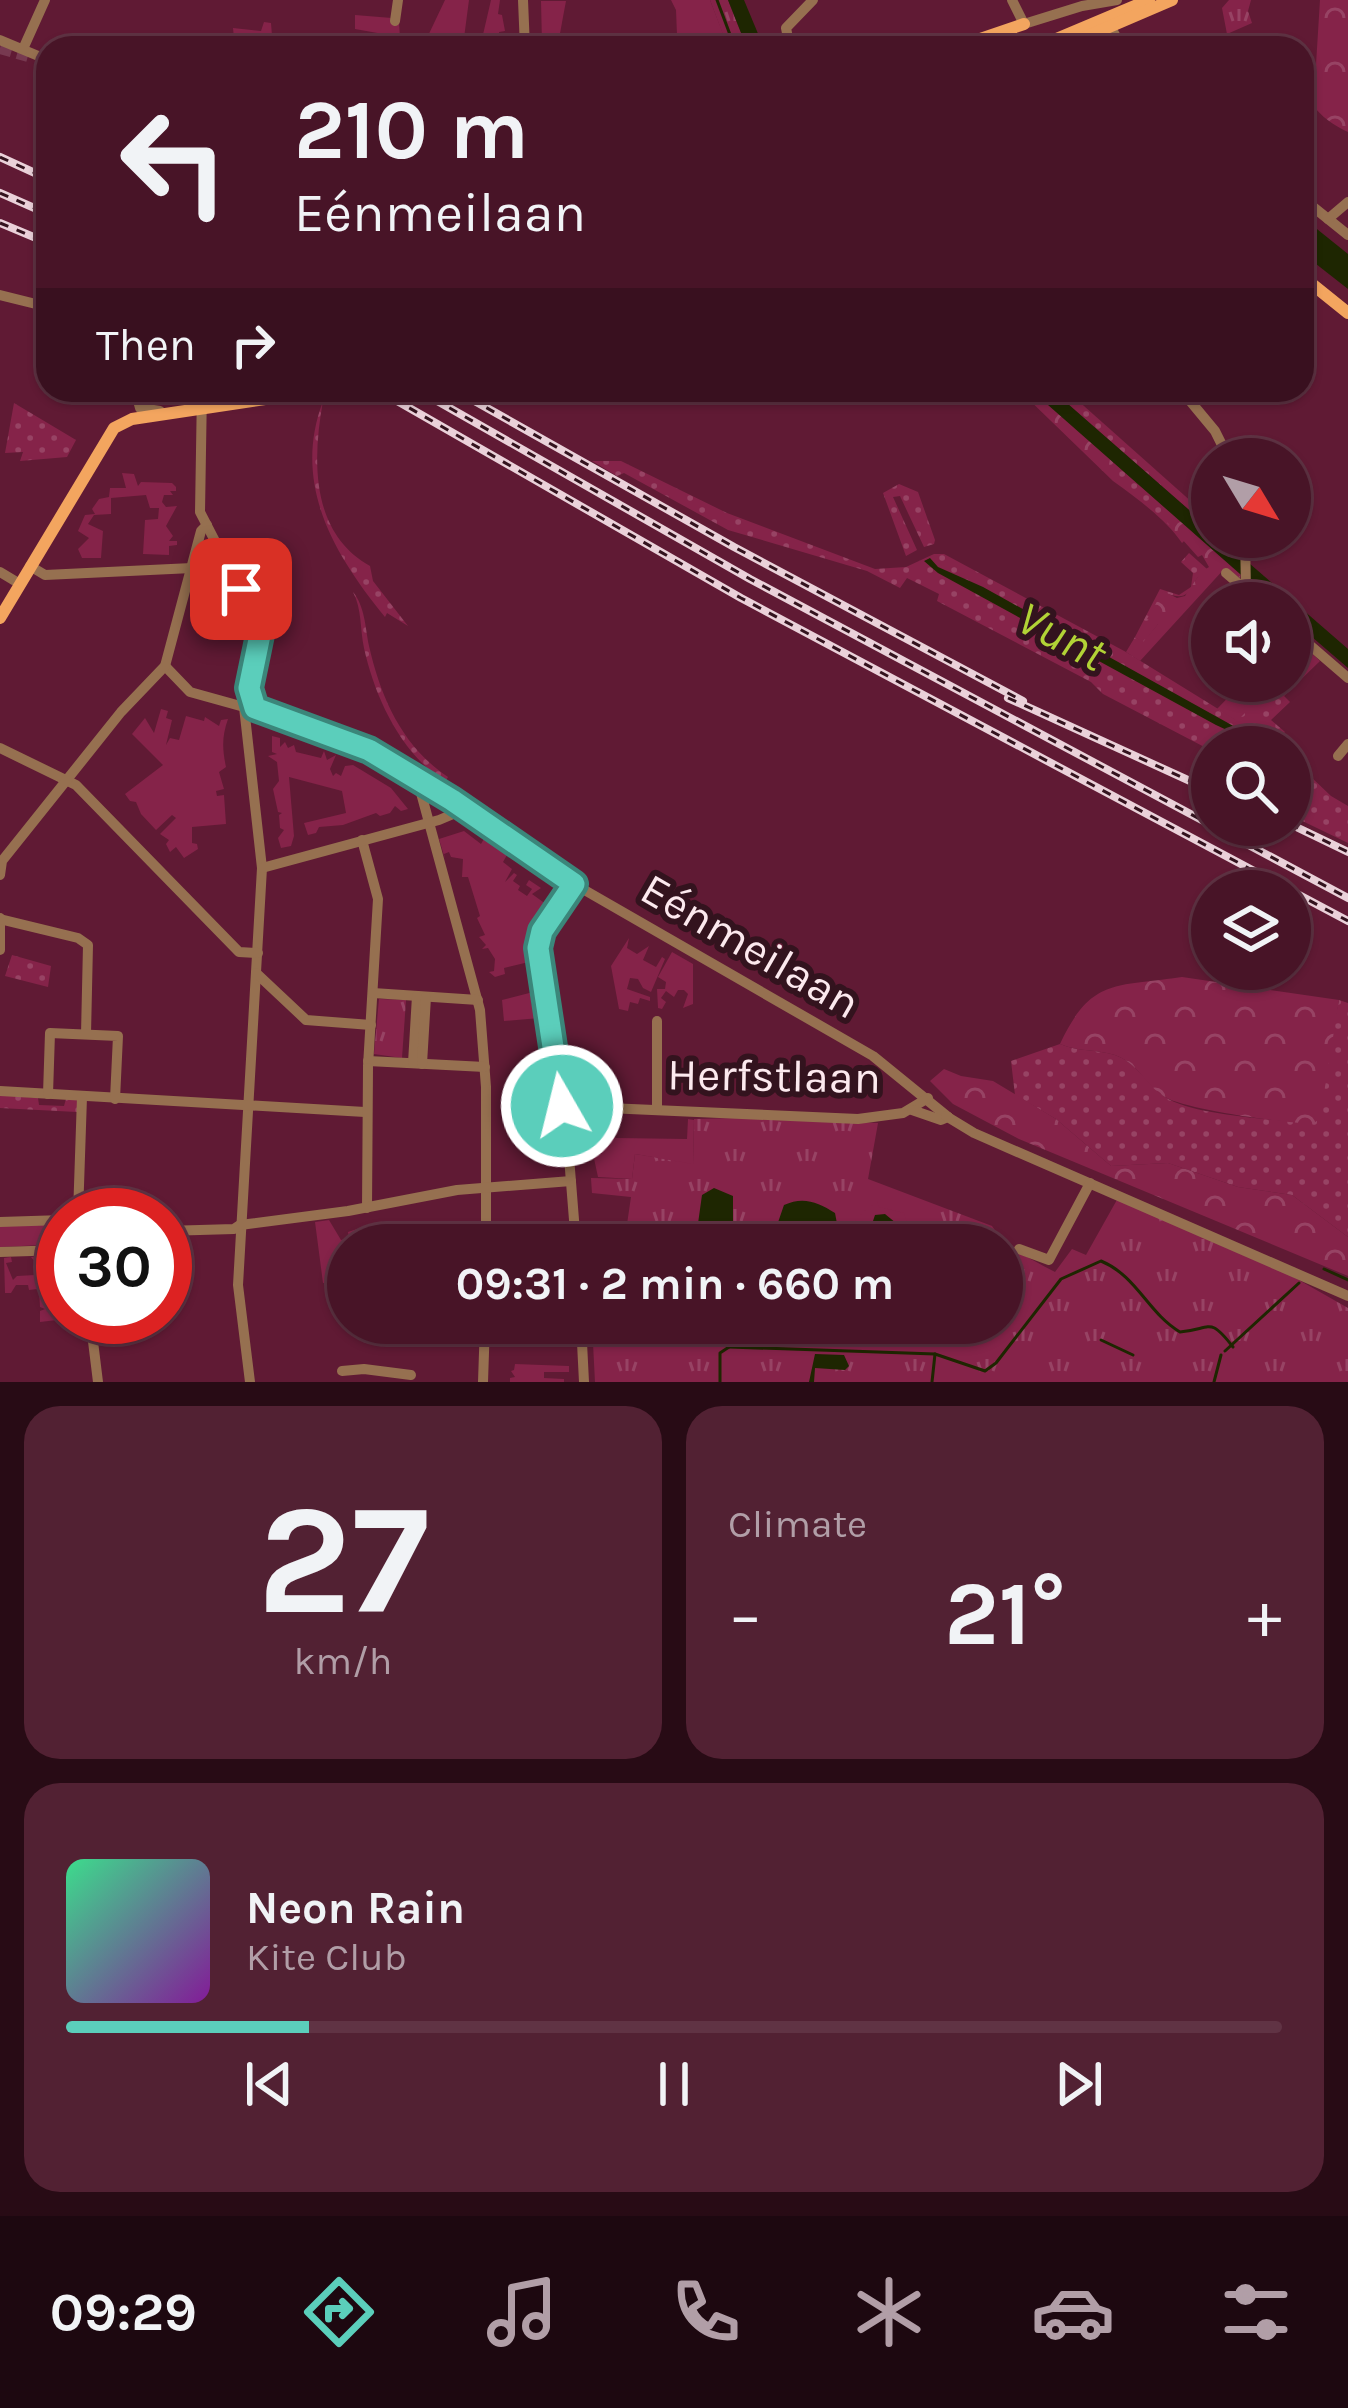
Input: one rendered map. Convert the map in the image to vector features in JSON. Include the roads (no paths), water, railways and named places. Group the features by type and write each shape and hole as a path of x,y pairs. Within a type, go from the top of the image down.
{"main road":[{"path":"1064,36 1149,0"},
{"path":"1089,36 1176,0"},
{"path":"989,36 1024,24 1030,36"},
{"path":"1314,286 1348,313"},
{"path":"0,617 106,437 132,418 244,402"}],"street":[{"path":"23,50 45,0"},
{"path":"395,21 398,0"},
{"path":"524,0 525,36"},
{"path":"788,36 786,28 813,0"},
{"path":"1012,0 1024,24 1118,0"},
{"path":"1101,36 1116,15 1176,0"},
{"path":"1104,3 1115,36"},
{"path":"0,40 36,55"},
{"path":"1328,219 1348,202"},
{"path":"1314,208 1348,235"},
{"path":"0,295 36,304"},
{"path":"130,402 132,418"},
{"path":"138,402 140,408 163,413"},
{"path":"202,402 200,512 260,626 246,687"},
{"path":"1191,402 1218,438"},
{"path":"0,875 2,861 164,666 201,531 207,526"},
{"path":"30,566 45,575 192,568"},
{"path":"0,572 20,584"},
{"path":"1226,573 1236,582"},
{"path":"1311,646 1348,679"},
{"name":"Eénmeilaan","path":"164,666 190,692 243,704 353,742 465,808 574,884 873,1056 943,1118 1348,1296"},
{"path":"246,687 234,691 243,704 246,722 262,868 238,1285 250,1382"},
{"path":"243,704 254,698 246,687"},
{"path":"246,722 262,712"},
{"path":"1338,756 1348,744"},
{"path":"0,748 67,779 239,952 258,953"},
{"path":"421,793 478,1000 485,1067 487,1224"},
{"path":"262,868 465,808"},
{"path":"362,840 378,899 365,1112 367,1208"},
{"path":"574,884 542,931 538,948 575,1224"},
{"path":"0,950 0,918 79,938 88,945 86,1034"},
{"path":"256,973 305,1020 371,1025"},
{"path":"373,993 478,1000"},
{"path":"418,1064 422,997"},
{"path":"657,1021 657,1110"},
{"path":"48,1094 50,1033 118,1036 115,1099"},
{"path":"368,1065 485,1067"},
{"path":"0,1091 365,1112"},
{"path":"79,1188 82,1097"},
{"name":"Herfstlaan","path":"562,1106 858,1118 921,1103"},
{"path":"192,1231 261,1225 426,1194 572,1180"},
{"path":"1023,1251 1049,1260 1090,1183"},
{"path":"0,1222 36,1221"},
{"path":"0,1252 36,1251"},
{"path":"93,1344 98,1382"},
{"path":"483,1382 484,1344"},
{"path":"581,1344 584,1382"},
{"path":"342,1371 366,1376 412,1375"}],"water":[{"path":"728,0 744,0 759,36 742,36"},
{"path":"1314,227 1348,254 1348,289 1314,262"},
{"path":"1045,402 1066,402 1191,512 1191,531"},
{"path":"930,558 938,567 983,587 1233,726 1216,725 938,573 924,561"},
{"path":"1222,558 1243,558 1271,582 1249,582"},
{"path":"1311,617 1348,649 1348,668 1311,636"},
{"path":"714,1188 733,1196 734,1224 698,1224 702,1195"},
{"path":"791,1202 816,1203 835,1213 837,1224 777,1224 784,1205"},
{"path":"885,1214 897,1224 878,1224 873,1221 875,1215"},
{"path":"815,1354 844,1355 849,1366 845,1370 815,1368 814,1382 809,1382"}],"waterway":[{"name":"Vunt","path":"717,0 730,36"},
{"path":"1023,1328 1061,1279 1101,1261 1124,1276 1180,1332 1214,1328 1233,1347"},
{"path":"1324,1269 1348,1280"},
{"path":"1225,1351 1299,1283"},
{"path":"1101,1340 1133,1355"},
{"path":"729,1344 935,1354 985,1371 1011,1344"},
{"path":"720,1382 720,1353 729,1347"},
{"path":"932,1382 935,1354"},
{"path":"1214,1382 1221,1355"}],"tunnel":[{"path":"0,48 28,56"}],"railway":[{"path":"0,157 36,174"},
{"path":"0,193 36,209"},
{"path":"0,223 36,238"},
{"path":"399,402 741,598 1348,921"},
{"path":"439,402 750,579 1348,898"},
{"path":"476,402 1023,701"},
{"path":"1008,698 1191,781"},
{"path":"1311,834 1348,852"}]}
